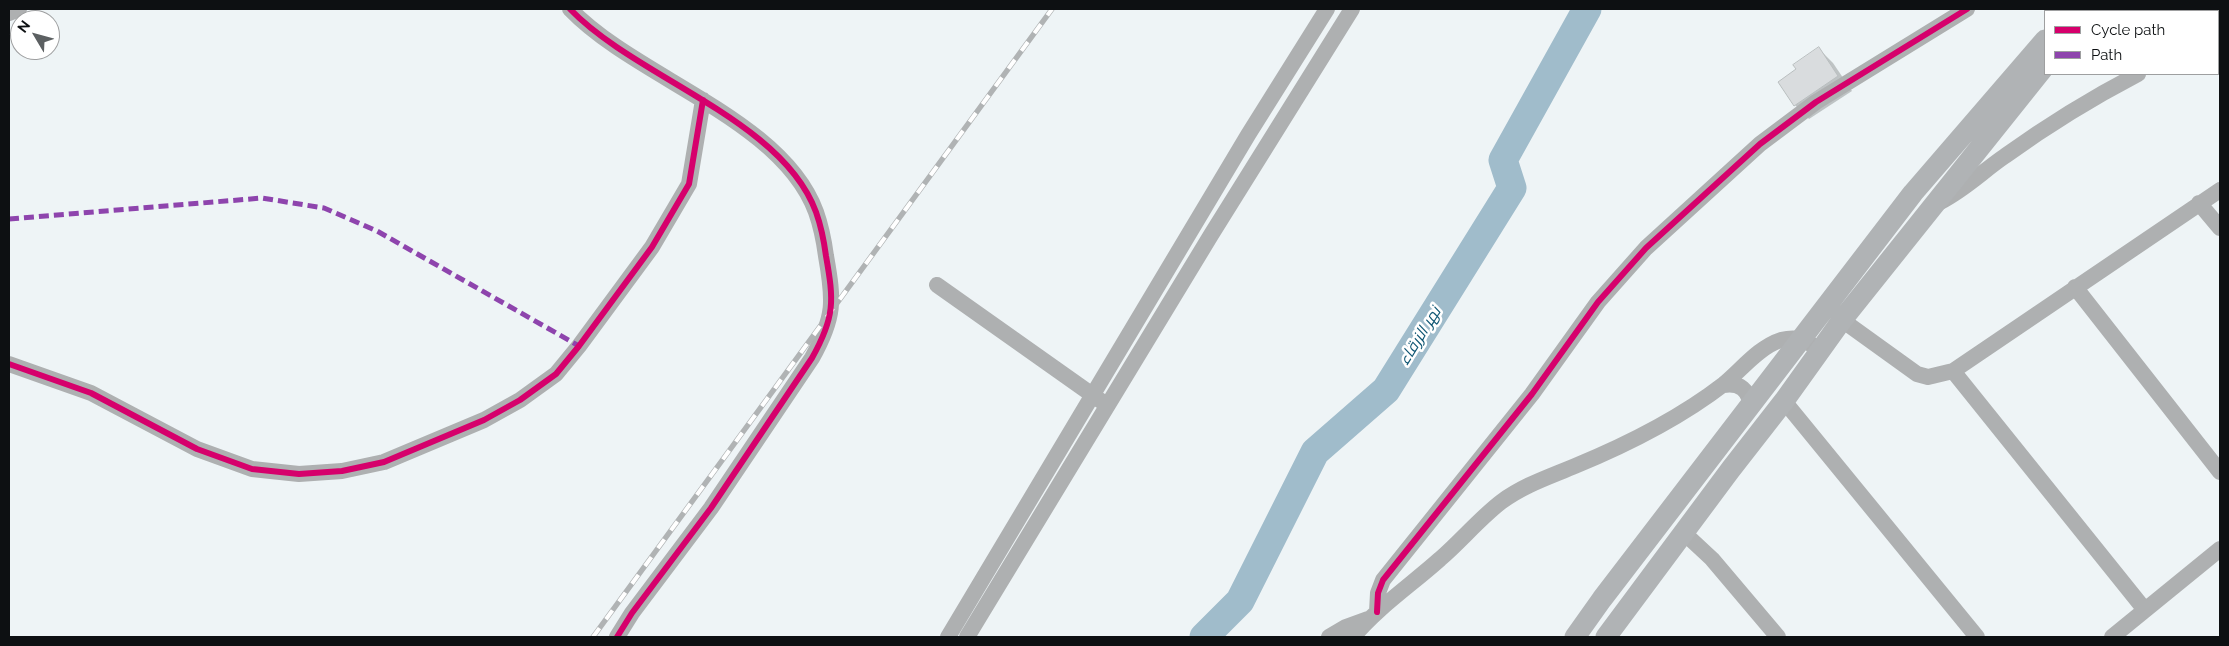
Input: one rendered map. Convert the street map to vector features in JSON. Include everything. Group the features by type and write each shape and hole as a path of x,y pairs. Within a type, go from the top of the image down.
{"main road":[{"path":"1575,637 1913,193 2044,41"},
{"path":"1606,637 1683,532 1820,354 1842,320 2044,67"},
{"path":"1913,193 1931,207"}],"street":[{"path":"9,13 19,9"},
{"path":"570,9 606,39 703,100 755,136 786,166 804,188 816,211 822,234 833,308 826,332 812,358 711,508 617,637"},
{"path":"948,637 1248,135 1327,9"},
{"path":"967,637 1266,145 1352,9"},
{"path":"1373,616 1383,580 1532,394 1598,302 1646,248 1767,139 1816,102 1967,9"},
{"path":"1931,207 1963,189 2004,156 2081,104 2136,75"},
{"path":"9,364 91,393 197,449 252,469 299,474 342,471 384,462 484,420 520,400 556,374 652,247 689,184 703,100"},
{"path":"1248,135 1266,145"},
{"path":"1842,320 1917,374 1928,377 1953,371 2199,202 2220,190"},
{"path":"2199,202 2220,228"},
{"path":"937,284 1107,405"},
{"path":"2075,287 2220,472"},
{"path":"1353,637 1373,616 1420,578 1500,503 1515,493 1548,475 1582,463 1650,430 1723,384 1768,346 1785,340 1802,339 1815,347 1820,354"},
{"path":"1953,371 2145,610"},
{"path":"1723,384 1740,386 1746,391 1751,407"},
{"path":"1784,401 1977,637"},
{"path":"1683,532 1708,554 1778,637"},
{"path":"2112,637 2220,549"},
{"path":"1329,637 1346,627 1373,616"}],"building":[{"path":"1819,47 1838,76 1794,106 1778,82 1796,69 1793,65"}],"waterway":[{"name":"نهر الزرقاء","path":"1204,637 1240,601 1315,452 1386,390 1512,188 1503,160 1587,9"}],"railway":[{"path":"593,637 1052,9"}],"marked path":[{"path":"9,219 262,198 324,208 377,231 579,346"}],"cycle path":[{"path":"570,9 598,34 741,125 772,151 798,179 816,212 823,239 831,297 829,320 820,344 812,358 711,508 632,613 617,637"},
{"path":"1377,612 1378,593 1383,580 1532,394 1598,302 1646,248 1760,144 1816,102 1967,9"},
{"path":"9,364 91,393 197,449 252,469 299,474 342,471 384,462 484,420 520,400 556,374 652,247 689,184 703,100"}]}
